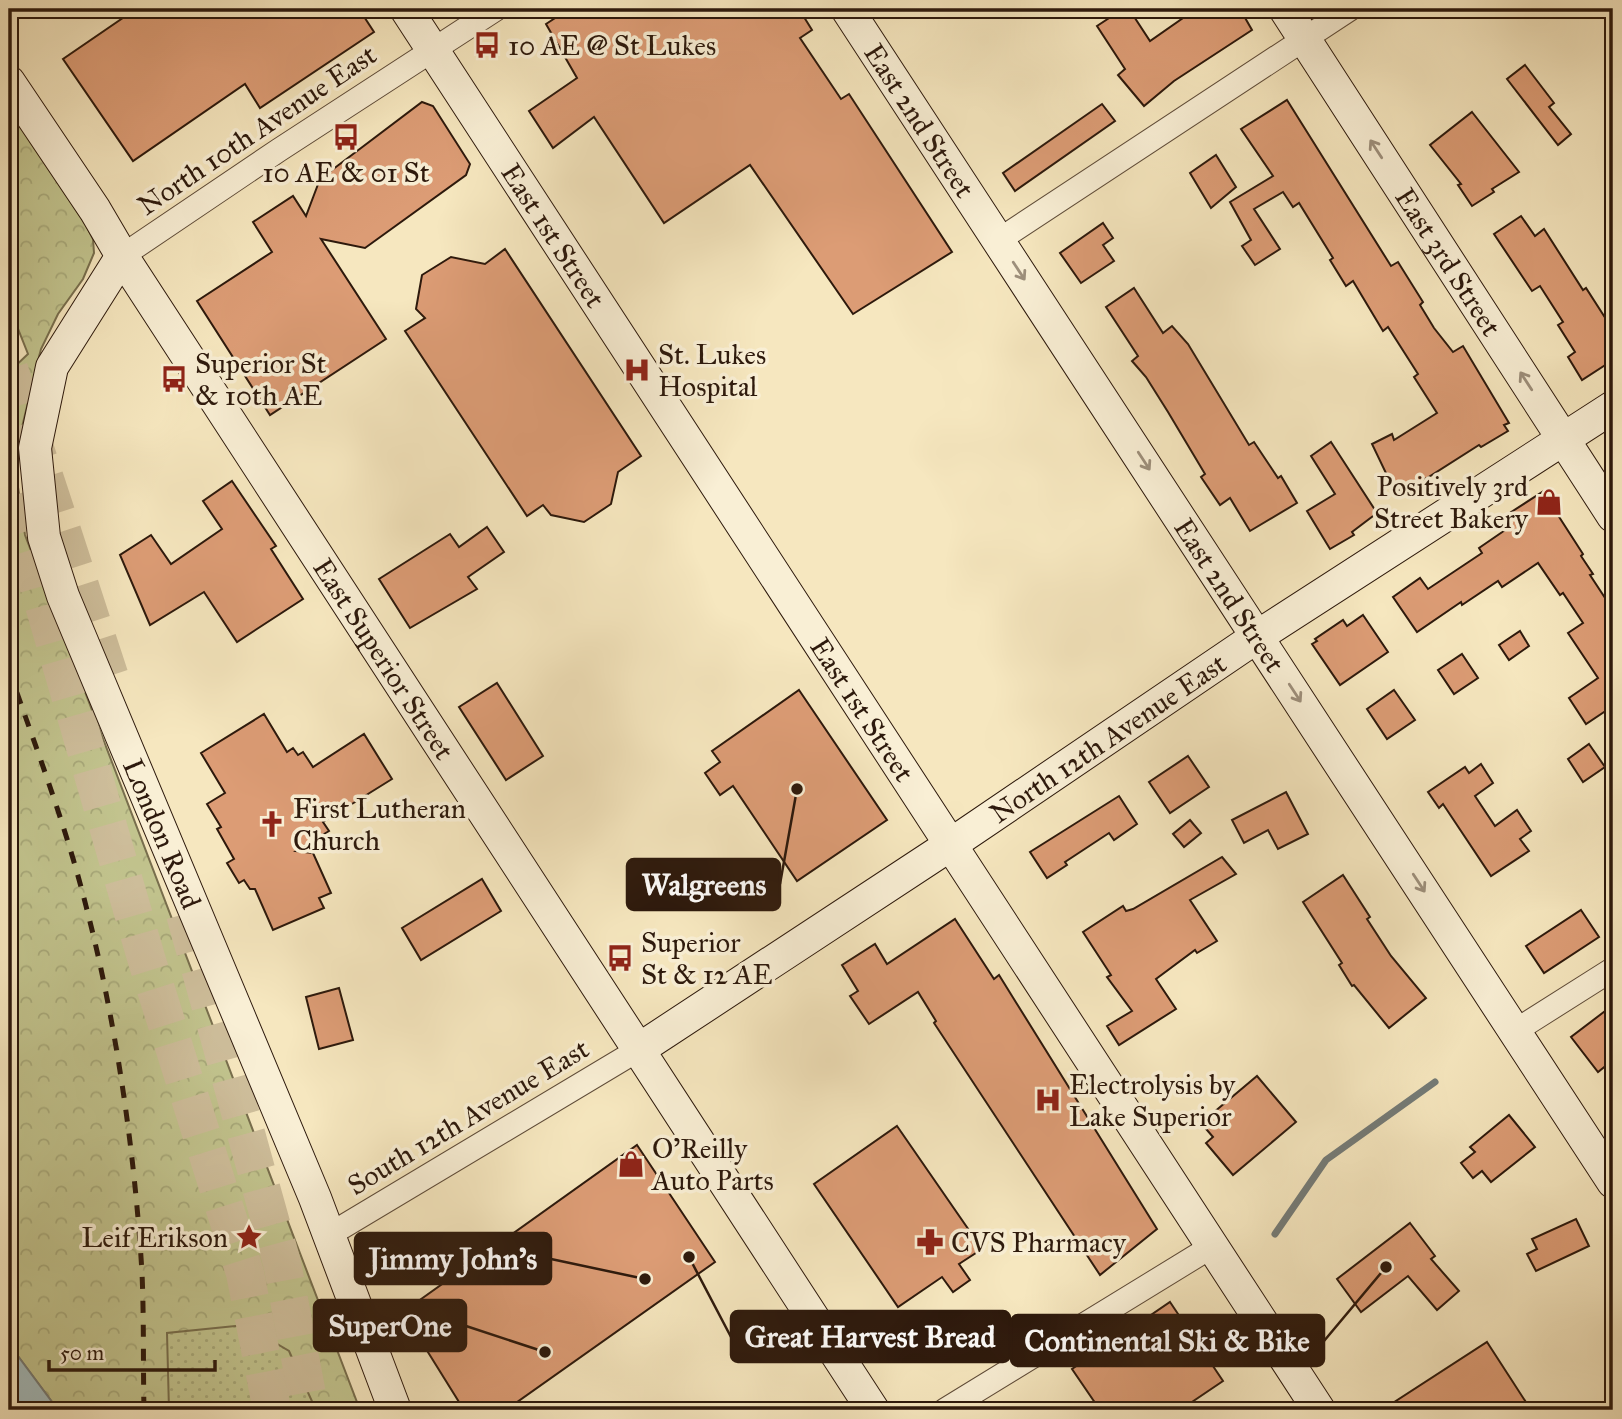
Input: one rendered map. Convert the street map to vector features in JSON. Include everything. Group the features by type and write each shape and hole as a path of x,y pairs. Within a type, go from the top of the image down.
{"street":[{"name":"East 1st Street","path":"406,9 1319,1410"},
{"name":"North 10th Avenue East","path":"122,256 496,9"},
{"name":"East 2nd Street","path":"847,9 1613,1182"},
{"name":"East 3rd Street","path":"1285,9 1613,516"},
{"path":"999,240 1350,9"},
{"name":"East Superior Street","path":"9,82 873,1410"},
{"name":"London Road","path":"122,256 52,367 35,448 44,537 63,596 329,1235 395,1410"},
{"name":"North 12th Avenue East","path":"638,1050 950,845 1258,636 1613,407"},
{"path":"1515,1031 1613,970"},
{"name":"South 12th Avenue East","path":"329,1235 638,1050"},
{"path":"944,1410 1211,1247"}],"green space":[{"path":"9,106 86,225 93,239 94,253 83,279 58,314 41,349 14,460 25,535 360,1410 58,1410 9,1344 9,372 28,354 9,306"},
{"path":"245,1325 289,1351 316,1410 169,1410 167,1333"}],"water":[{"path":"9,1344 58,1410 9,1410"}],"building":[{"path":"136,9 359,9 374,32 260,108 245,84 133,161 63,59"},
{"path":"569,9 799,9 812,30 800,38 841,99 849,94 952,252 853,314 750,165 664,223 594,117 553,148 529,111 577,78 546,24"},
{"path":"1123,9 1129,9 1150,41 1196,9 1240,9 1252,30 1174,81 1144,106 1118,75 1125,69 1097,26"},
{"path":"1525,65 1554,103 1549,107 1571,134 1558,145 1507,79"},
{"path":"1287,100 1391,266 1398,262 1423,302 1420,305 1434,328 1453,352 1463,346 1509,423 1504,425 1508,431 1481,447 1479,445 1427,478 1395,492 1372,444 1392,434 1394,440 1437,413 1414,377 1418,374 1388,327 1383,331 1353,281 1346,286 1330,260 1333,258 1299,203 1293,207 1283,192 1254,209 1280,249 1255,265 1242,246 1251,240 1230,202 1273,176 1241,129"},
{"path":"422,102 433,106 470,164 466,175 365,248 321,239 386,339 270,415 197,301 272,252 253,222 293,196 306,216 320,179"},
{"path":"1102,104 1115,121 1015,191 1003,173"},
{"path":"1472,112 1519,172 1472,206 1458,185 1461,184 1430,145"},
{"path":"1216,155 1236,187 1211,208 1190,173"},
{"path":"1521,216 1535,236 1544,229 1583,290 1586,288 1613,330 1613,360 1582,380 1568,357 1575,352 1558,325 1563,322 1540,286 1532,291 1494,234"},
{"path":"1103,223 1113,238 1103,245 1114,261 1081,283 1060,253"},
{"path":"505,249 641,456 618,472 611,504 584,522 551,515 543,505 527,516 405,331 425,318 416,309 422,275 451,257 485,264"},
{"path":"1134,288 1163,333 1172,326 1188,344 1249,445 1254,442 1278,478 1281,476 1297,503 1250,531 1230,498 1220,505 1201,477 1205,474 1168,412 1146,377 1132,361 1138,356 1106,307"},
{"path":"1331,442 1377,513 1352,532 1354,535 1330,549 1307,511 1335,494 1311,456"},
{"path":"232,481 276,546 271,549 303,599 237,642 204,592 150,625 120,555 151,535 171,564 222,529 203,501"},
{"path":"1547,489 1558,506 1554,509 1593,574 1590,575 1613,610 1613,706 1586,724 1569,698 1598,678 1568,633 1583,623 1538,563 1502,587 1498,581 1462,605 1461,602 1417,632 1393,597 1420,578 1428,589 1482,553 1479,548 1511,526 1505,516"},
{"path":"487,527 504,552 468,577 477,589 410,628 379,579 450,534 459,547"},
{"path":"1363,615 1388,652 1340,685 1312,644 1317,641 1315,639 1343,620 1347,626"},
{"path":"1520,631 1529,646 1509,660 1499,645"},
{"path":"1462,654 1478,678 1454,694 1438,670"},
{"path":"497,683 543,756 506,780 459,707"},
{"path":"799,690 887,820 797,881 733,786 720,795 705,773 720,762 712,751"},
{"path":"1394,690 1415,720 1387,739 1367,709"},
{"name":"First Lutheran Church","path":"264,714 287,752 293,748 298,755 303,752 313,767 364,734 392,779 323,822 329,831 296,851 313,853 331,893 319,898 324,908 273,930 255,889 250,889 244,880 239,883 227,863 234,859 217,829 221,827 207,804 225,793 201,753"},
{"path":"1589,744 1605,767 1583,782 1568,759"},
{"path":"1188,756 1209,787 1170,813 1149,782"},
{"path":"1481,764 1493,783 1475,796 1495,826 1517,810 1531,831 1520,839 1529,851 1491,876 1443,804 1439,808 1428,792 1465,767 1469,773"},
{"path":"1286,792 1308,834 1278,849 1268,830 1244,843 1232,820"},
{"path":"1119,796 1137,824 1114,840 1109,833 1065,862 1067,865 1047,878 1030,852"},
{"path":"1190,820 1201,833 1184,847 1173,834"},
{"path":"1222,857 1236,874 1190,900 1217,941 1197,953 1195,950 1156,979 1176,1009 1119,1045 1107,1026 1132,1011 1107,977 1111,975 1083,932 1123,906 1126,911 1133,909"},
{"path":"1343,875 1391,956 1426,998 1389,1028 1354,985 1352,986 1339,965 1342,963 1303,902"},
{"path":"482,879 501,911 421,960 402,928"},
{"path":"1581,910 1599,937 1544,973 1526,946"},
{"path":"955,919 994,979 999,975 1157,1229 1100,1275 934,1023 936,1021 918,992 869,1024 850,996 858,991 842,965 875,944 887,964"},
{"path":"339,988 353,1040 319,1049 306,997"},
{"path":"1613,1005 1613,1060 1598,1072 1571,1037"},
{"path":"1257,1076 1296,1122 1233,1175 1206,1143 1213,1137 1201,1123"},
{"path":"1509,1115 1535,1147 1491,1182 1482,1171 1473,1178 1461,1163 1475,1152 1470,1147"},
{"path":"897,1126 982,1249 959,1264 970,1280 953,1292 942,1277 898,1307 814,1184"},
{"path":"637,1145 715,1262 506,1410 464,1410 403,1312"},
{"path":"1576,1219 1589,1246 1536,1271 1527,1254 1537,1249 1532,1239"},
{"path":"1410,1223 1435,1256 1431,1259 1459,1291 1437,1310 1408,1276 1361,1312 1337,1279"},
{"path":"1170,1302 1223,1381 1180,1410 1100,1410 1072,1369"},
{"path":"1487,1342 1531,1410 1382,1410"}],"waterway":[{"path":"1275,1234 1326,1160 1435,1082"}],"tunnel":[{"path":"9,369 114,690"},
{"path":"9,497 37,581 147,961 245,1273 272,1410"},
{"path":"185,914 282,1263 310,1410"}],"railway":[{"path":"9,670 78,876 97,950 115,1041 139,1228 143,1290 144,1410"}],"place":[{"name":"10 AE @ St Lukes","path":"487,45"},
{"name":"10 AE & 01 St","path":"346,137"},
{"name":"St. Lukes Hospital","path":"637,370"},
{"name":"Superior St & 10th AE","path":"174,379"},
{"name":"Positively 3rd Street Bakery","path":"1549,502"},
{"name":"Walgreens","path":"797,789"},
{"name":"First Lutheran Church","path":"272,824"},
{"name":"Superior St & 12 AE","path":"620,958"},
{"name":"Electrolysis by Lake Superior","path":"1048,1100"},
{"name":"O'Reilly Auto Parts","path":"631,1164"},
{"name":"Leif Erikson","path":"249,1237"},
{"name":"CVS Pharmacy","path":"930,1242"},
{"name":"Great Harvest Bread","path":"689,1257"},
{"name":"Continental Ski & Bike","path":"1386,1267"},
{"name":"Jimmy John's","path":"645,1279"},
{"name":"SuperOne","path":"545,1352"}]}
